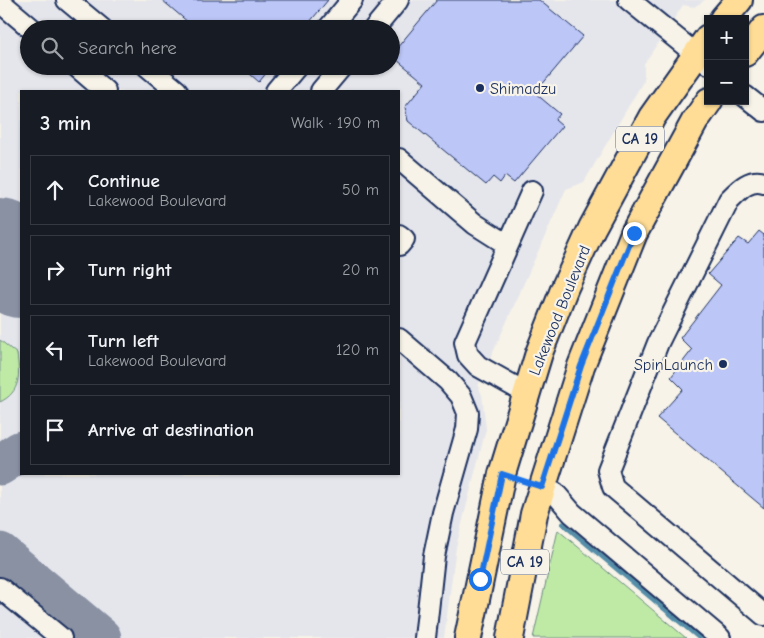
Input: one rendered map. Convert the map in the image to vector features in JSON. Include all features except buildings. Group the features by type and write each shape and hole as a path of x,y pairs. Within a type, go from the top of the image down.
{"main road":[{"path":"726,15 739,0"},
{"path":"749,48 764,29"},
{"name":"Lakewood Boulevard","path":"468,638 502,474 539,353 592,228 652,117 704,52"},
{"name":"CA 19","path":"510,638 534,514 581,366 627,248 695,121 706,105"},
{"path":"502,474 542,487"}],"street":[{"path":"67,0 91,20"},
{"path":"335,20 352,0"},
{"path":"381,20 398,0"},
{"path":"630,0 658,22 704,52"},
{"path":"0,2 21,20"},
{"path":"86,75 104,90"},
{"path":"158,75 176,90"},
{"path":"277,90 289,75"},
{"path":"322,90 334,75"},
{"path":"749,99 764,111"},
{"path":"400,160 475,224 508,245"},
{"path":"764,183 759,181 742,186 729,200 658,343 608,470 613,487 764,614"},
{"path":"528,394 478,366 468,356 465,342 532,191"},
{"path":"400,341 448,381 461,396 468,413 467,429 443,513 434,556 425,638"},
{"path":"542,487 555,493 572,513 720,638"},
{"path":"0,588 61,638"}],"shaded area":[{"path":"0,0 705,0 694,7 683,5 644,64 644,80 584,182 566,189 478,386 482,395 486,429 456,547 444,638 0,638"}],"green space":[{"path":"0,340 17,354 19,369 18,382 15,388 7,398 0,402"},
{"path":"558,530 686,638 533,638"}],"waterway":[{"path":"563,524 699,638"}],"taxiway":[{"path":"0,465 20,452"},
{"path":"0,553 101,638"}],"runway":[{"path":"0,249 20,266"}],"place":[{"name":"Shimadzu","path":"480,88"},
{"name":"SpinLaunch","path":"723,364"}],"route":[{"path":"480,579 494,504 502,474 542,487 581,366 634,233"}]}
